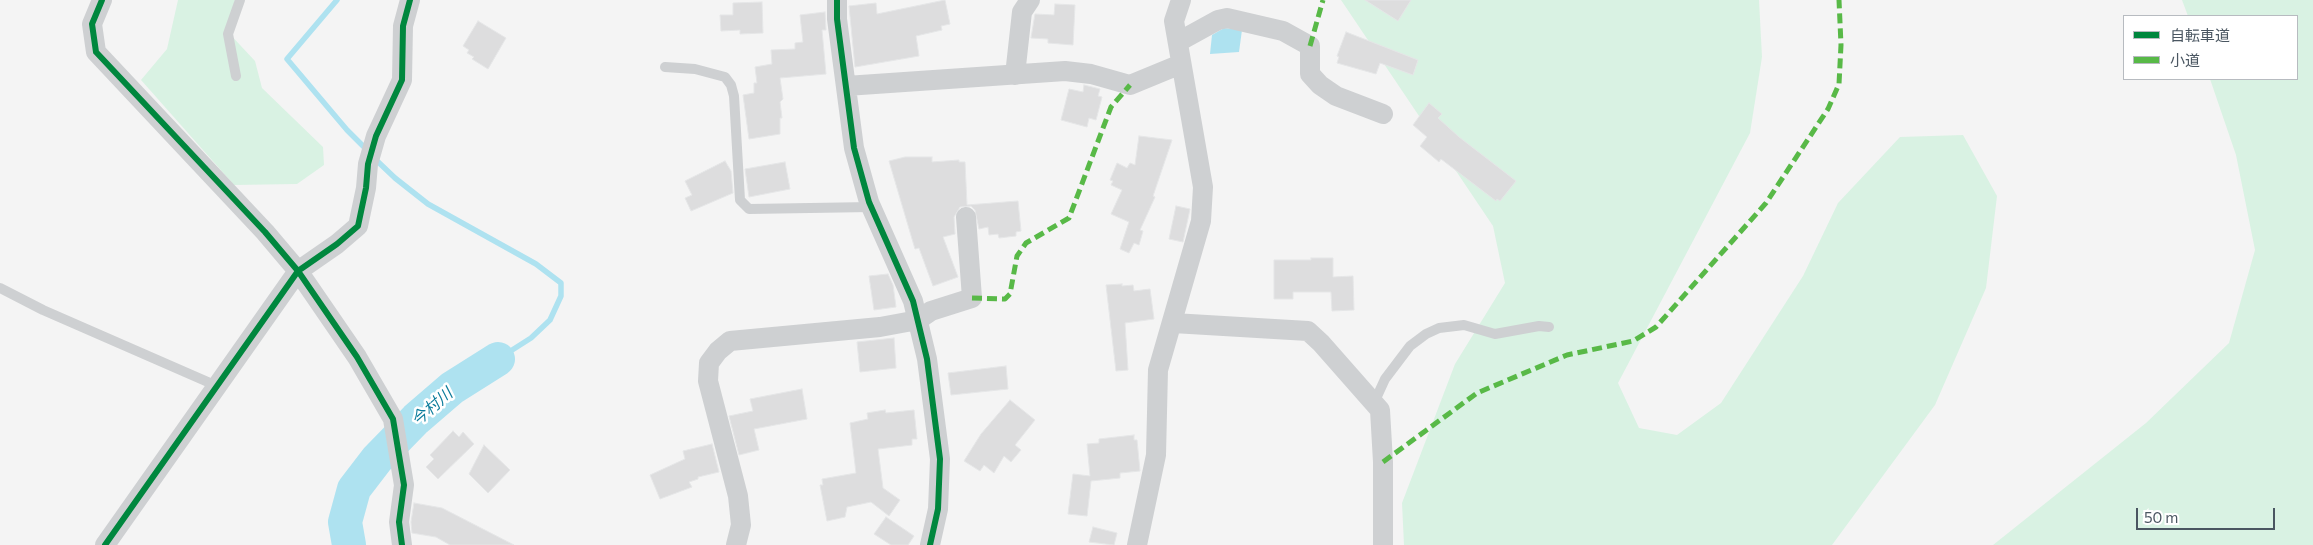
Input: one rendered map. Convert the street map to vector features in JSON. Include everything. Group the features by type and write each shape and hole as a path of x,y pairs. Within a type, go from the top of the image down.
{"street":[{"path":"102,0 92,24 96,52 265,232 298,271 357,357 393,419 404,485 399,522 402,545"},
{"path":"106,545 298,271 337,244 358,226 366,188 368,164 376,136 402,80 403,26 410,0"},
{"path":"837,0 837,19 854,148 871,207 906,282 918,320 927,359 940,459 938,510 930,545"},
{"path":"1015,75 1022,12 1030,0"},
{"path":"1137,545 1156,455 1158,370 1201,221 1203,187 1174,21 1181,0"},
{"path":"1178,42 1218,20 1227,18 1284,31 1310,46 1310,74 1320,85 1336,96 1383,114"},
{"path":"846,86 1065,71 1091,74 1130,84 1181,64"},
{"path":"736,545 741,525 738,496 708,381 709,363 718,351 730,341 880,327 918,320 931,310 972,298 966,217"},
{"path":"1173,323 1308,331 1380,410 1383,462 1383,545"}],"lane":[{"path":"236,76 228,34 240,0"},
{"path":"665,67 695,69 725,77 731,85 734,96 740,200 749,209 871,207"},
{"path":"0,288 43,310"},
{"path":"0,292 216,386"},
{"path":"1374,403 1385,379 1405,353 1426,334 1439,328 1464,325 1495,334 1539,326 1549,327"}],"green space":[{"path":"178,0 235,0 226,30 255,61 262,88 323,147 324,165 297,184 234,185 141,80 167,49"},
{"path":"1341,0 1759,0 1762,57 1750,133 1618,383 1639,428 1677,435 1721,403 1803,276 1838,203 1900,137 1963,135 1997,196 1986,288 1935,405 1832,545 1404,545 1402,503 1455,364 1505,283 1493,226"},
{"path":"2182,0 2313,0 2313,545 1993,545 2146,423 2229,343 2255,250 2236,155 2210,80 2298,80 2298,15 2188,15"}],"water":[{"path":"1224,28 1242,30 1239,52 1210,54 1212,35"}],"building":[{"path":"945,0 950,24 941,26 942,30 916,36 919,56 855,67 849,6 876,3 877,14"},
{"path":"1365,0 1411,0 1398,21"},
{"path":"762,2 763,33 740,34 740,30 721,31 720,15 733,15 733,3"},
{"path":"1055,4 1075,5 1073,45 1048,43 1048,39 1031,38 1035,14 1054,15"},
{"path":"825,12 826,30 822,30 826,74 780,78 783,99 780,102 782,118 780,118 780,134 749,139 743,95 754,93 754,83 757,83 755,67 772,64 771,50 795,49 795,43 803,42 800,15"},
{"path":"478,21 506,38 488,69 472,59 474,57 467,53 469,50 463,46"},
{"path":"1346,32 1418,60 1413,75 1380,63 1376,74 1337,63 1339,57 1337,56"},
{"path":"1084,85 1100,89 1098,96 1102,97 1096,120 1089,118 1087,127 1061,120 1069,89 1083,92"},
{"path":"1429,103 1442,114 1438,118 1459,137 1516,181 1500,201 1497,199 1496,201 1441,159 1439,162 1420,146 1427,137 1413,125"},
{"path":"1139,136 1172,140 1153,196 1155,197 1140,230 1143,231 1139,245 1134,243 1129,253 1120,249 1129,222 1111,214 1122,190 1111,185 1113,181 1110,180 1117,163 1127,168 1130,163 1135,165"},
{"path":"905,157 932,157 932,162 959,160 959,162 965,162 967,205 1018,201 1021,231 1016,232 1016,236 999,238 998,234 989,235 988,227 979,229 975,210 971,206 960,207 954,217 955,234 943,237 958,277 933,286 919,248 915,249 889,161"},
{"path":"725,161 731,171 733,193 691,211 685,198 692,195 685,181"},
{"path":"785,162 790,189 749,197 745,169"},
{"path":"1176,206 1190,209 1183,242 1169,239"},
{"path":"1311,258 1333,258 1333,277 1353,276 1354,310 1332,311 1331,292 1293,292 1293,299 1274,299 1274,260 1311,260"},
{"path":"888,274 893,285 896,307 874,310 869,276"},
{"path":"1122,284 1122,286 1133,285 1134,291 1150,289 1154,319 1125,323 1128,370 1116,371 1106,285"},
{"path":"894,338 896,368 860,372 857,342"},
{"path":"1006,366 1008,389 951,395 948,373"},
{"path":"802,389 807,419 754,429 759,450 739,455 729,416 753,411 750,399"},
{"path":"1010,400 1035,420 1015,445 1021,450 1011,462 1004,456 994,473 984,465 980,471 964,461 981,434"},
{"path":"885,410 886,413 914,410 917,439 912,439 912,445 878,449 883,488 900,500 889,516 871,502 847,507 845,517 827,521 820,485 823,485 822,479 856,473 850,423 868,419 867,413"},
{"path":"453,431 459,437 463,432 474,444 438,479 426,467 434,459 430,455"},
{"path":"1134,435 1134,440 1137,440 1140,471 1120,473 1120,478 1091,481 1087,516 1068,514 1073,474 1090,476 1087,444 1099,443 1099,439"},
{"path":"712,444 719,472 698,477 698,479 689,482 692,487 660,499 650,475 685,459 683,451"},
{"path":"484,445 510,470 488,493 469,474"},
{"path":"414,503 442,508 514,545 450,545 436,537 412,533 411,522"},
{"path":"886,517 914,536 908,545 891,545 874,534"},
{"path":"1093,527 1117,533 1114,545 1089,542"}],"waterway":[{"path":"337,0 287,59 347,130 368,151"},
{"path":"374,158 395,178 428,204 536,264 561,283 561,296 550,320 531,338 498,359"},
{"name":"今村川","path":"349,545 345,522 354,489 377,459 416,419 452,388 498,359"}],"marked path":[{"path":"1310,46 1323,0"},
{"path":"1383,462 1477,393 1567,355 1633,341 1656,327 1766,203 1828,109 1839,84 1841,45 1839,0"},
{"path":"972,298 1005,299 1010,294 1017,256 1026,243 1069,218 1111,107 1130,85"}],"cycle path":[{"path":"102,0 92,24 96,52 265,232 298,271 357,357 393,419 404,485 399,522 402,545"},
{"path":"105,545 298,271 337,244 358,226 366,188 368,164 376,136 402,80 403,26 410,0"},
{"path":"837,0 837,19 854,148 869,202 913,301 927,359 940,459 938,509 930,545"}]}
